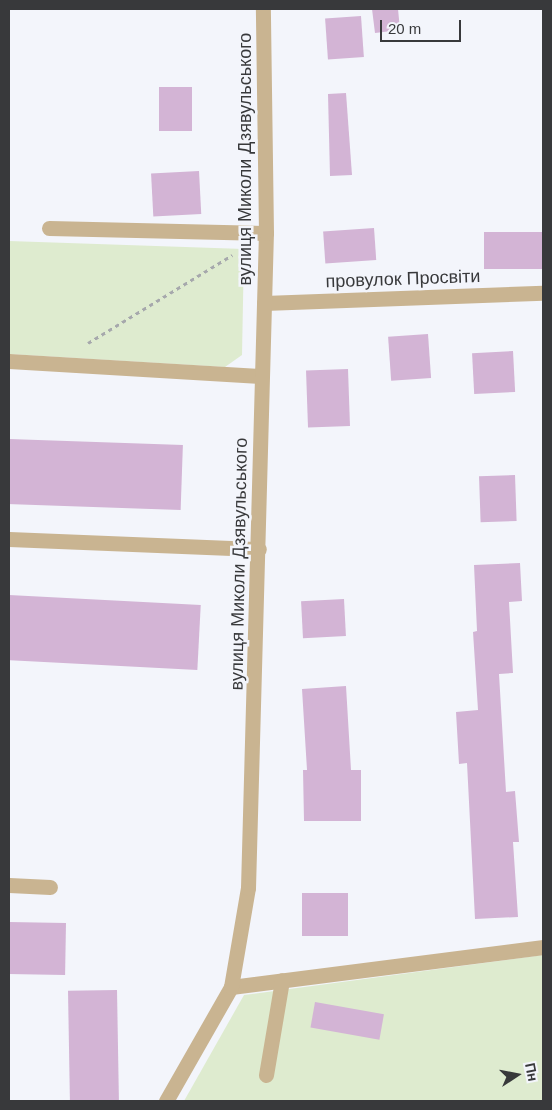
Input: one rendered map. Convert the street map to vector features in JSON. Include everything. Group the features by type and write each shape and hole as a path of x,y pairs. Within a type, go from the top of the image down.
{"street":[{"name":"вулиця Миколи Дзявульського","path":"166,1101 231,987 248,888 266,233 263,9"},
{"path":"49,228 266,233"},
{"name":"провулок Просвіти","path":"264,303 543,293"},
{"path":"9,361 262,376"},
{"path":"9,539 258,549"},
{"path":"9,885 50,887"},
{"path":"231,987 543,947"},
{"path":"266,1076 282,980"}],"path":[{"path":"88,344 234,253"}],"green space":[{"path":"9,241 244,249 242,355 225,367 9,354"},
{"path":"543,955 543,1101 184,1101 244,995"}],"building":[{"path":"372,9 398,9 400,30 375,33"},
{"path":"361,16 364,57 328,59 325,19"},
{"path":"159,87 192,87 192,131 159,131"},
{"path":"346,93 352,175 330,176 328,94"},
{"path":"199,171 201,214 153,216 151,174"},
{"path":"374,228 376,260 325,263 323,232"},
{"path":"484,232 543,232 543,269 484,269"},
{"path":"428,334 431,378 391,381 388,337"},
{"path":"513,351 515,392 474,394 472,353"},
{"path":"348,369 350,426 308,427 306,370"},
{"path":"9,439 183,445 181,510 9,504"},
{"path":"515,475 517,521 481,522 479,476"},
{"path":"520,563 522,601 509,602 513,673 499,674 506,792 515,791 519,842 513,842 518,917 475,919 467,763 459,764 456,712 478,710 473,632 477,631 474,565"},
{"path":"9,595 201,605 197,670 9,660"},
{"path":"344,599 346,636 303,638 301,601"},
{"path":"346,686 351,770 361,770 361,821 304,821 303,770 307,770 302,689"},
{"path":"302,893 348,893 348,936 302,936"},
{"path":"9,922 66,923 65,975 9,974"},
{"path":"117,990 119,1101 70,1101 68,991"},
{"path":"315,1002 384,1014 379,1040 310,1028"}]}
